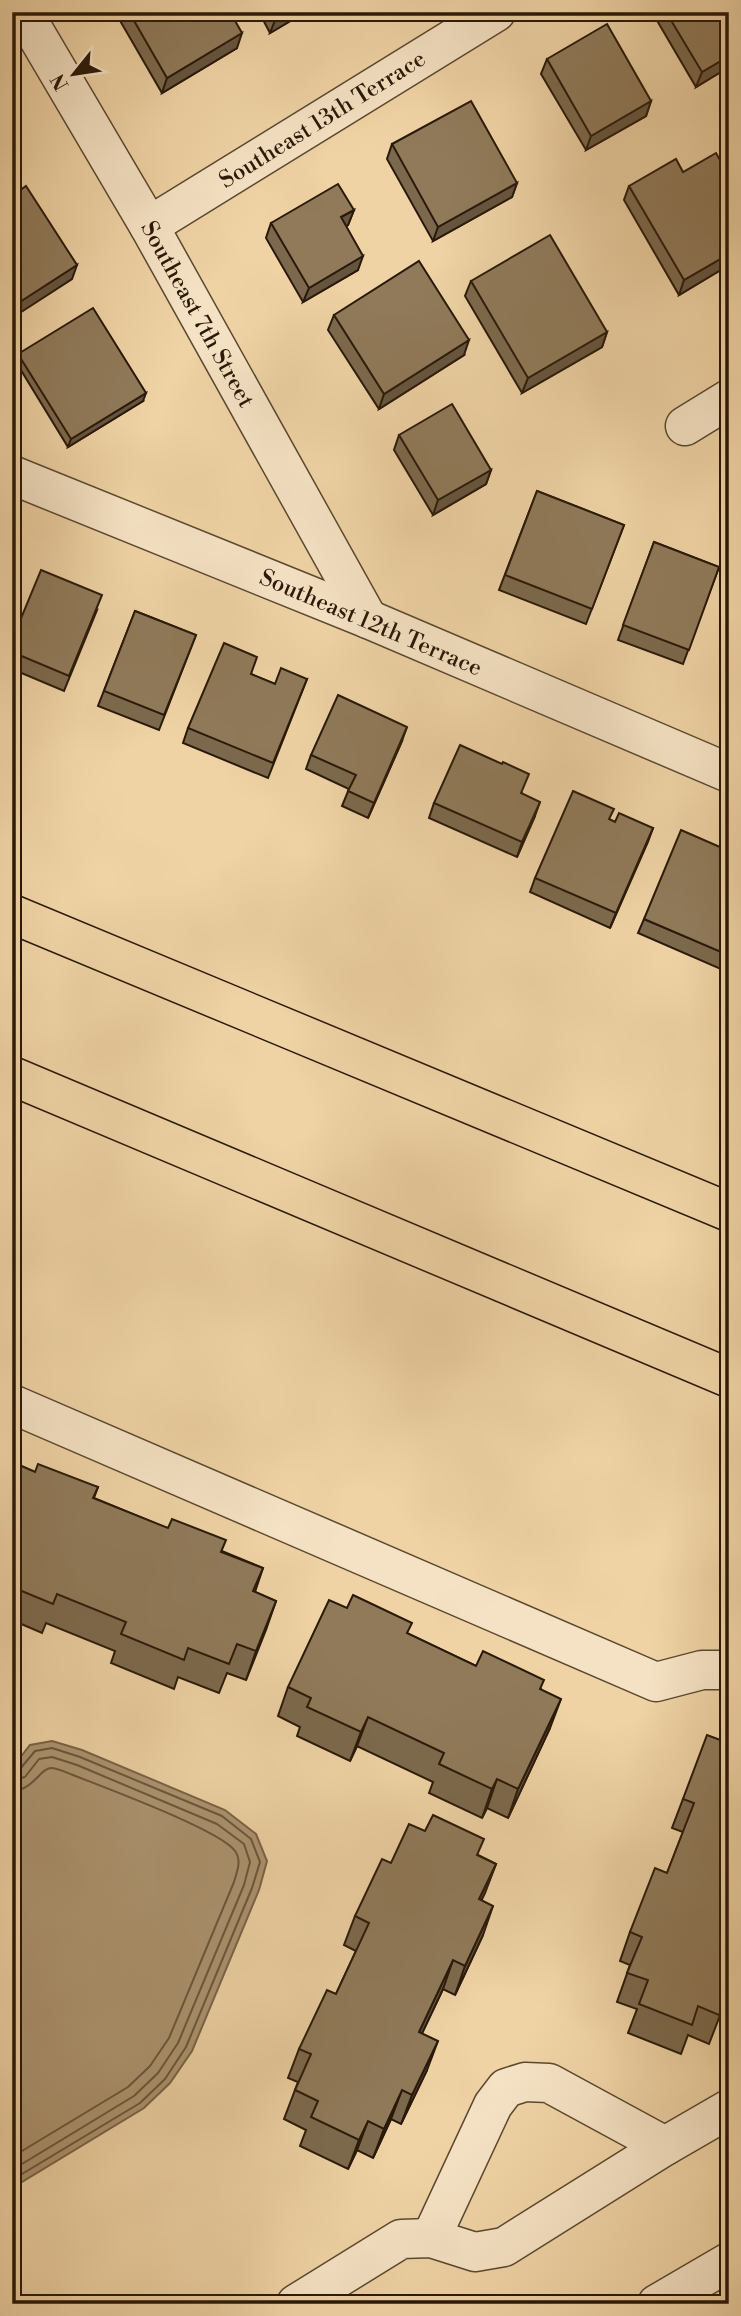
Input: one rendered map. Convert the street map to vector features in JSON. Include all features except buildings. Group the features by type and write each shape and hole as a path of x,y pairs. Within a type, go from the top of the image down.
{"highway":[{"path":"12,914 729,1212"},
{"path":"12,1076 729,1378"}],"street":[{"name":"Southeast 7th Street","path":"23,12 149,226 368,619"},
{"name":"Southeast 13th Terrace","path":"149,226 496,12"},
{"path":"685,426 729,399"},
{"name":"Southeast 12th Terrace","path":"12,475 368,619 729,773"},
{"path":"12,1404 656,1682 702,1670 729,1670"},
{"path":"431,2238 493,2105 506,2088 525,2082 549,2082 665,2146"},
{"path":"296,2304 401,2239 431,2238 475,2252 504,2247 729,2109"},
{"path":"657,2304 729,2262"}],"water":[{"path":"52,1741 82,1750 225,1810 256,1834 267,1861 259,1890 192,2051 170,2083 144,2108 12,2188 12,1768 30,1745"}]}
